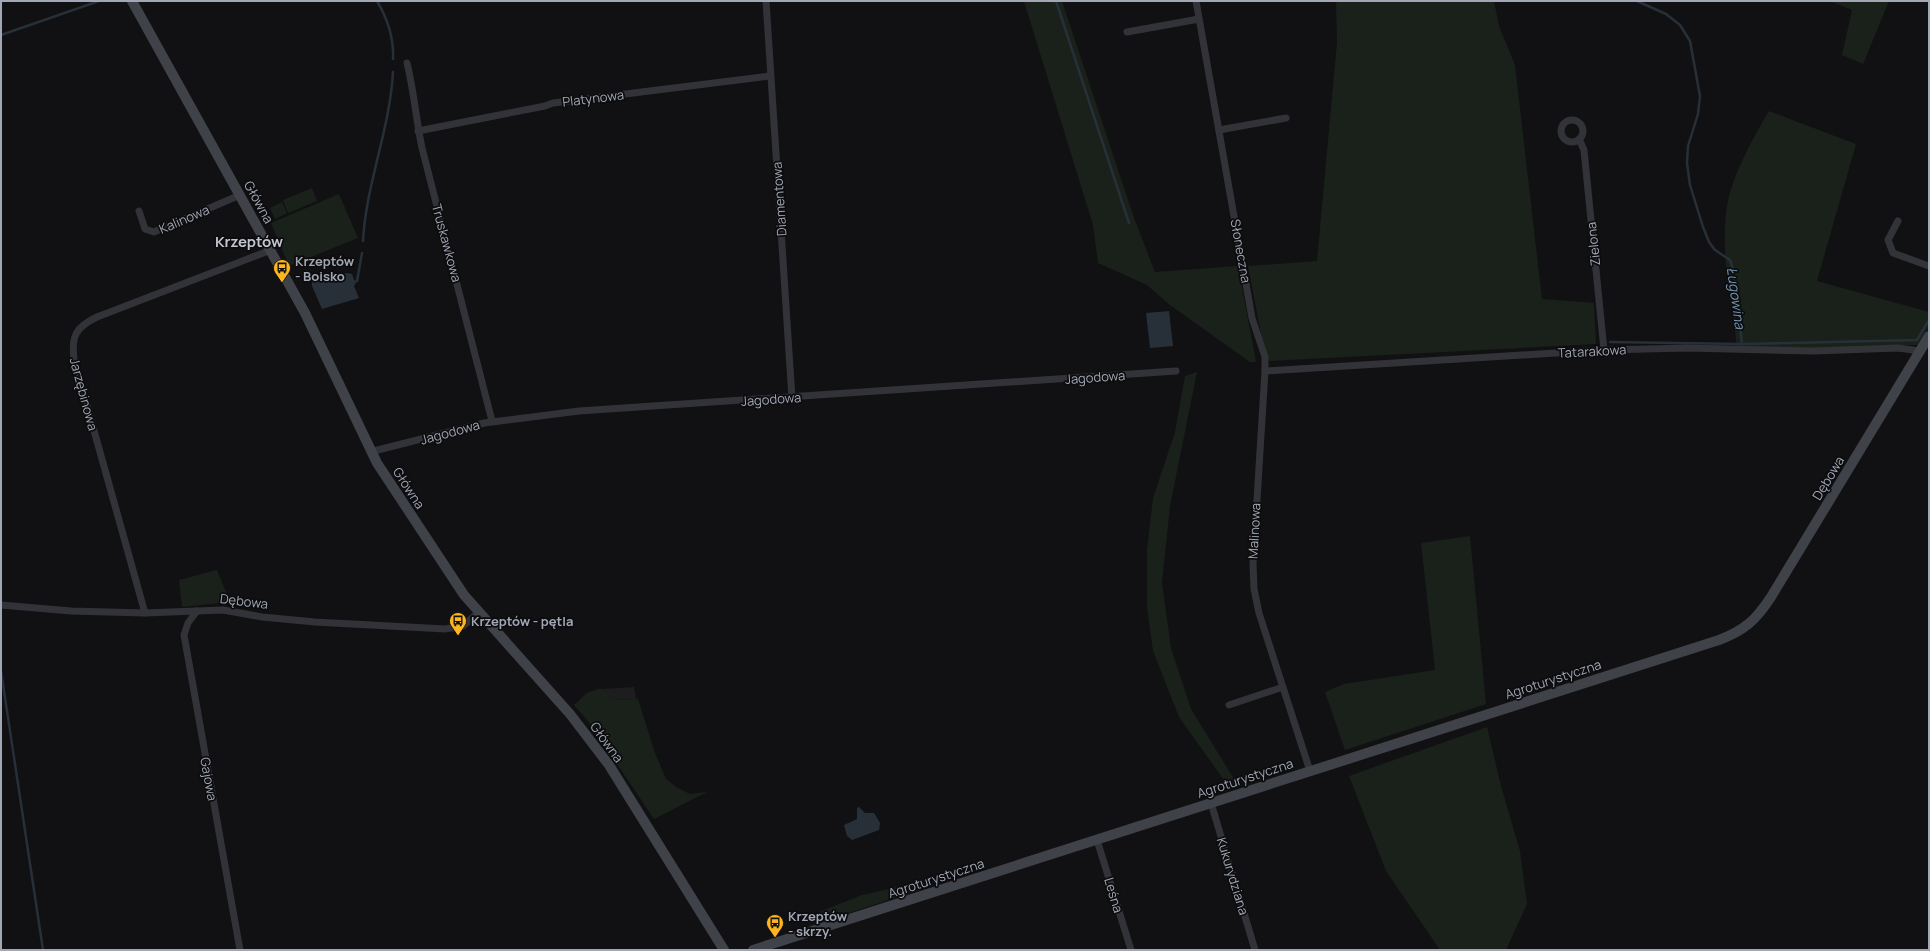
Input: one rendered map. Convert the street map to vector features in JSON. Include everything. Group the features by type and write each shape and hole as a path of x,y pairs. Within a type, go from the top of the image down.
{"street":[{"name":"Główna","path":"132,1 319,338 370,452 464,595 478,613 587,735 609,765 724,950"},
{"name":"Diamentowa","path":"766,1 792,398"},
{"name":"Słoneczna","path":"1196,1 1252,318 1265,356 1265,371"},
{"path":"1127,32 1199,20"},
{"name":"Truskawkowa","path":"407,63 414,90 418,131 492,421"},
{"name":"Platynowa","path":"418,131 554,103 770,76"},
{"path":"1219,130 1286,118"},
{"name":"Zielona","path":"1579,139 1584,150 1604,350"},
{"name":"Kalinowa","path":"139,211 145,229 154,232 240,195"},
{"path":"1898,221 1888,240 1889,247 1893,253 1929,266"},
{"name":"Jarzębinowa","path":"145,613 74,359 72,343 75,334 82,326 97,317 271,250"},
{"name":"Dębowa","path":"1744,629 1754,621 1771,597 1929,336"},
{"name":"Tatarakowa","path":"1265,371 1604,350 1687,348 1813,351 1898,348 1920,351"},
{"name":"Jagodowa","path":"370,452 492,421 580,411 792,398 1176,371"},
{"name":"Malinowa","path":"1265,371 1258,462 1253,584 1259,613 1310,771"},
{"name":"Dębowa","path":"1,605 56,610 145,613 223,610 262,617 315,622 445,629 463,626 478,613"},
{"name":"Gajowa","path":"197,611 188,623 184,635 240,950"},
{"name":"Agroturystyczna","path":"753,950 1719,640 1744,629"},
{"path":"1229,705 1282,687"},
{"name":"Kukurydziana","path":"1211,803 1255,950"},
{"name":"Leśna","path":"1097,840 1131,950"}],"shaded area":[{"path":"1024,1 1062,1 1134,218 1155,272 1238,266 1256,362 1250,362 1170,305 1147,285 1098,263 1093,225"},
{"path":"1336,1 1494,1 1499,26 1515,65 1542,299 1594,303 1596,344 1269,361 1261,334 1248,266 1317,261 1337,42"},
{"path":"1830,1 1889,1 1863,64 1842,55 1852,10"},
{"path":"1769,111 1856,144 1817,281 1929,312 1929,326 1919,345 1881,345 1807,349 1737,347 1726,264 1726,214 1728,201 1736,174"},
{"path":"312,188 317,201 288,213 283,200"},
{"path":"339,194 358,238 289,266 271,223"},
{"path":"282,202 287,213 275,219 270,208"},
{"path":"347,273 352,274 354,280 357,281 354,286 359,298 322,309 312,286 312,282"},
{"path":"1169,311 1173,346 1150,348 1146,313"},
{"path":"1197,372 1170,506 1162,583 1171,648 1191,709 1237,784 1229,787 1179,717 1153,651 1147,607 1147,549 1153,498 1175,432 1185,376"},
{"path":"1470,536 1486,704 1345,750 1325,692 1344,684 1435,670 1421,543"},
{"path":"217,570 230,602 182,607 179,580"},
{"path":"634,687 636,699 613,700 603,689"},
{"path":"598,689 603,689 613,700 638,699 655,753 666,779 676,787 690,794 707,792 654,819 588,721 574,705 587,693"},
{"path":"1487,727 1501,786 1520,851 1527,904 1506,950 1440,950 1386,871 1349,776"},
{"path":"859,807 865,813 874,813 880,823 879,830 852,840 847,836 844,825 857,819 857,808"},
{"path":"927,880 933,885 822,922 819,912 862,895"}],"waterway":[{"name":"Ługowina","path":"1,35 99,1"},
{"path":"377,1 384,14 389,29 393,59"},
{"path":"1056,1 1129,223"},
{"name":"Ługowina","path":"1637,1 1666,14 1680,25 1690,41 1700,96 1698,114 1688,146 1687,163 1690,185 1709,242 1715,250 1730,260 1734,272 1742,344"},
{"path":"363,241 365,220 391,93 393,72"},
{"path":"357,281 362,253"},
{"name":"Ługowina","path":"1610,342 1742,344 1917,340 1929,320"},
{"path":"1,671 43,950"}],"place":[{"name":"Krzeptów - Boisko","path":"282,283"},
{"name":"Krzeptów - pętla","path":"458,636"},
{"name":"Krzeptów - skrzy.","path":"775,938"}],"district":[{"name":"Krzeptów","path":"249,242"}]}
